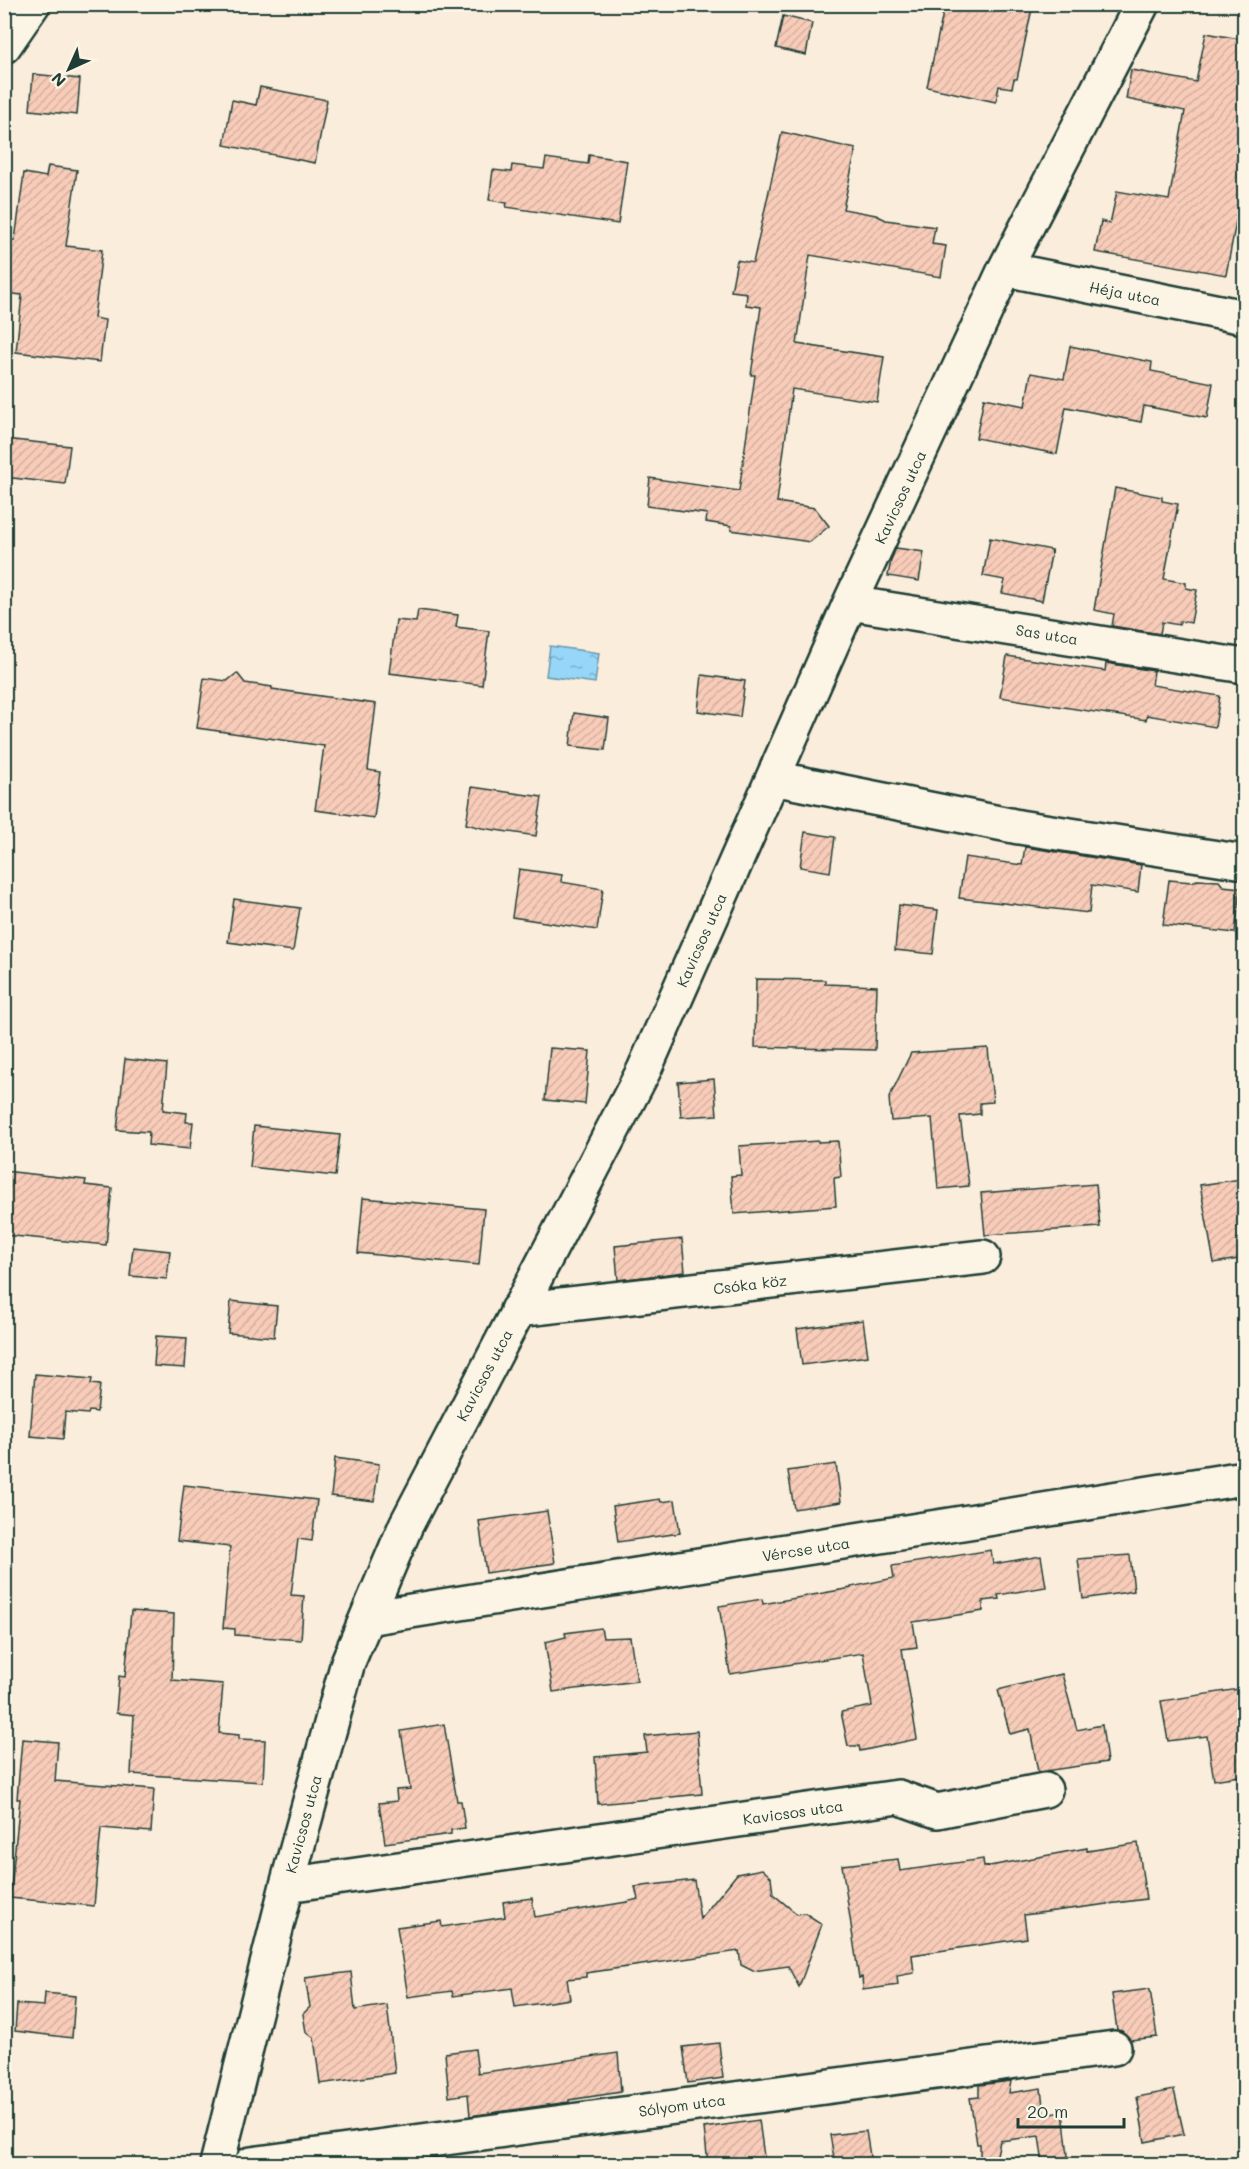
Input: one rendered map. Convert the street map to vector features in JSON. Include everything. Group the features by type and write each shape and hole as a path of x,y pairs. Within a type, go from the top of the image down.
{"street":[{"path":"4,46 33,4"},
{"name":"Kavicsos utca","path":"217,2164 287,1885 348,1662 406,1525 644,1071 850,603 1005,269 1142,4"},
{"name":"Héja utca","path":"1005,269 1245,317"},
{"name":"Sas utca","path":"850,603 1245,666"},
{"path":"773,778 1019,827 1245,862"},
{"name":"Csóka köz","path":"517,1310 983,1257"},
{"name":"Vércse utca","path":"367,1618 1245,1478"},
{"name":"Kavicsos utca","path":"287,1885 898,1797 937,1811 1046,1790"},
{"name":"Sólyom utca","path":"251,2164 1114,2048"}],"water":[{"path":"550,646 599,653 595,683 546,676"}],"building":[{"path":"945,4 1033,4 1017,79 1014,79 1012,88 999,86 996,102 927,87"},
{"path":"783,16 812,23 806,55 776,48"},
{"path":"1206,33 1245,40 1245,174 1226,275 1095,252 1101,221 1110,224 1117,191 1169,200 1185,111 1126,99 1131,70 1196,82"},
{"path":"33,74 80,79 77,115 30,110"},
{"path":"260,87 327,100 315,163 224,145 232,100 256,105"},
{"path":"782,132 856,149 843,209 876,215 886,220 935,227 932,244 946,246 941,277 810,255 797,344 884,357 877,402 792,389 777,502 815,508 829,526 810,542 731,530 731,526 706,522 707,514 647,506 650,478 739,491 755,375 751,375 761,307 746,305 747,293 731,291 737,260 753,263"},
{"path":"589,155 627,161 618,224 506,207 507,203 489,200 493,170 511,172 512,165 544,169 546,158 588,164"},
{"path":"48,166 77,170 66,246 102,250 94,318 105,320 100,362 16,352 22,295 5,293 11,240 15,240 24,173 46,177"},
{"path":"1070,346 1152,362 1151,371 1213,383 1207,418 1144,406 1141,422 1066,407 1057,454 976,438 984,398 1025,406 1031,373 1064,379"},
{"path":"4,439 70,446 65,484 4,477"},
{"path":"1115,488 1162,497 1162,501 1178,504 1164,579 1186,583 1186,588 1197,590 1191,623 1180,621 1179,625 1162,622 1160,634 1112,626 1114,614 1094,610"},
{"path":"990,538 1052,550 1042,601 1002,593 1005,580 983,576"},
{"path":"896,548 924,552 919,581 888,576"},
{"path":"418,610 458,615 456,627 489,631 482,685 389,673 396,620 416,622"},
{"path":"1007,656 1105,671 1106,663 1154,671 1152,685 1220,696 1215,727 1147,715 1146,720 1000,697"},
{"path":"237,673 245,683 376,704 368,770 380,772 374,818 315,810 324,746 197,728 204,678 227,681"},
{"path":"702,675 745,681 740,717 698,711"},
{"path":"574,713 609,718 605,750 570,746"},
{"path":"472,787 542,797 536,836 466,824"},
{"path":"805,832 835,837 830,872 800,867"},
{"path":"1025,847 1141,865 1138,892 1092,885 1089,913 959,898 965,857 1022,865"},
{"path":"519,869 562,875 561,882 603,889 597,930 512,917"},
{"path":"1169,880 1219,881 1223,886 1240,888 1235,933 1163,925"},
{"path":"234,899 300,908 293,951 228,942"},
{"path":"899,905 938,910 933,954 895,950"},
{"path":"756,979 825,980 825,984 877,986 875,1050 755,1047"},
{"path":"550,1048 590,1051 585,1104 545,1100"},
{"path":"988,1048 993,1102 980,1103 980,1114 960,1116 969,1186 938,1189 932,1118 891,1121 889,1098 911,1053"},
{"path":"125,1059 167,1064 163,1110 187,1113 186,1122 193,1122 190,1149 148,1145 149,1132 117,1130"},
{"path":"714,1079 717,1115 681,1117 678,1082"},
{"path":"254,1126 340,1135 335,1176 250,1167"},
{"path":"838,1141 841,1177 834,1178 836,1206 734,1214 731,1176 741,1175 739,1146"},
{"path":"4,1171 86,1180 85,1185 112,1188 106,1245 4,1235"},
{"path":"1241,1179 1245,1202 1245,1258 1214,1263 1200,1185"},
{"path":"1096,1184 1100,1227 985,1235 981,1193"},
{"path":"363,1198 484,1209 479,1265 358,1253"},
{"path":"682,1239 685,1272 618,1280 615,1246"},
{"path":"133,1247 170,1251 167,1279 130,1276"},
{"path":"231,1301 277,1306 274,1337 228,1333"},
{"path":"863,1320 868,1356 802,1365 797,1329"},
{"path":"156,1336 187,1338 185,1368 154,1366"},
{"path":"35,1374 92,1379 91,1384 100,1385 97,1412 89,1411 88,1414 65,1412 63,1439 30,1436"},
{"path":"335,1458 379,1464 374,1501 331,1496"},
{"path":"836,1464 841,1502 794,1509 788,1471"},
{"path":"184,1485 317,1500 312,1541 298,1539 291,1595 304,1596 301,1640 235,1635 235,1629 223,1628 230,1547 177,1541"},
{"path":"660,1499 661,1502 675,1500 680,1533 618,1542 613,1506"},
{"path":"547,1511 555,1563 486,1573 479,1521"},
{"path":"991,1550 993,1564 1041,1556 1046,1587 998,1595 999,1599 983,1601 983,1611 913,1622 917,1647 902,1649 917,1739 860,1751 859,1746 848,1746 841,1712 872,1706 863,1653 730,1674 719,1606 762,1599 763,1604 851,1588 894,1578 892,1566"},
{"path":"1130,1555 1134,1591 1083,1599 1078,1559"},
{"path":"131,1611 174,1614 172,1680 223,1684 219,1733 239,1735 239,1739 265,1740 263,1782 131,1774 134,1715 116,1713 119,1676 125,1677"},
{"path":"601,1628 603,1638 630,1637 637,1681 553,1692 545,1642 566,1637 565,1633"},
{"path":"1062,1674 1077,1730 1102,1725 1107,1762 1038,1772 1030,1729 1010,1734 998,1690"},
{"path":"1245,1688 1245,1775 1214,1780 1207,1736 1168,1741 1161,1701"},
{"path":"444,1724 457,1801 461,1801 465,1828 451,1830 451,1834 385,1843 379,1803 397,1801 396,1790 410,1789 401,1731"},
{"path":"697,1731 702,1794 598,1804 595,1757 647,1752 645,1736"},
{"path":"22,1739 58,1742 55,1781 154,1789 151,1832 101,1828 94,1906 10,1898 20,1799 17,1799"},
{"path":"1138,1843 1146,1899 1024,1915 1027,1938 912,1955 914,1973 897,1976 898,1985 863,1990 862,1977 859,1978 842,1865 898,1859 900,1871 983,1859 984,1867 1087,1848 1087,1851"},
{"path":"762,1869 771,1877 773,1894 797,1914 805,1913 822,1924 799,1987 788,1966 753,1971 741,1965 739,1951 586,1973 586,1977 567,1979 570,1999 515,2007 512,1988 453,1996 452,1991 408,1997 397,1927 441,1921 442,1927 505,1917 503,1902 532,1898 535,1917 638,1899 635,1887 694,1880 700,1919 737,1874"},
{"path":"351,1972 355,2010 387,2005 395,2073 320,2084 314,2038 306,2032 303,2014 310,2007 305,1978"},
{"path":"1150,1989 1157,2037 1130,2040 1122,2031 1117,2030 1112,1994"},
{"path":"45,1993 75,1996 72,2038 15,2031 17,2004 44,2006"},
{"path":"719,2043 723,2078 688,2083 683,2047"},
{"path":"475,2049 478,2073 618,2053 621,2092 470,2116 468,2094 449,2097 445,2053"},
{"path":"1011,2081 1009,2093 1041,2088 1044,2115 1063,2112 1069,2164 1043,2164 1039,2136 1000,2141 995,2164 980,2164 980,2144 977,2144 970,2098 979,2097 979,2085"},
{"path":"1174,2090 1184,2134 1145,2142 1137,2097"},
{"path":"759,2120 765,2164 708,2164 704,2128"},
{"path":"866,2131 871,2162 835,2164 830,2135"}]}
